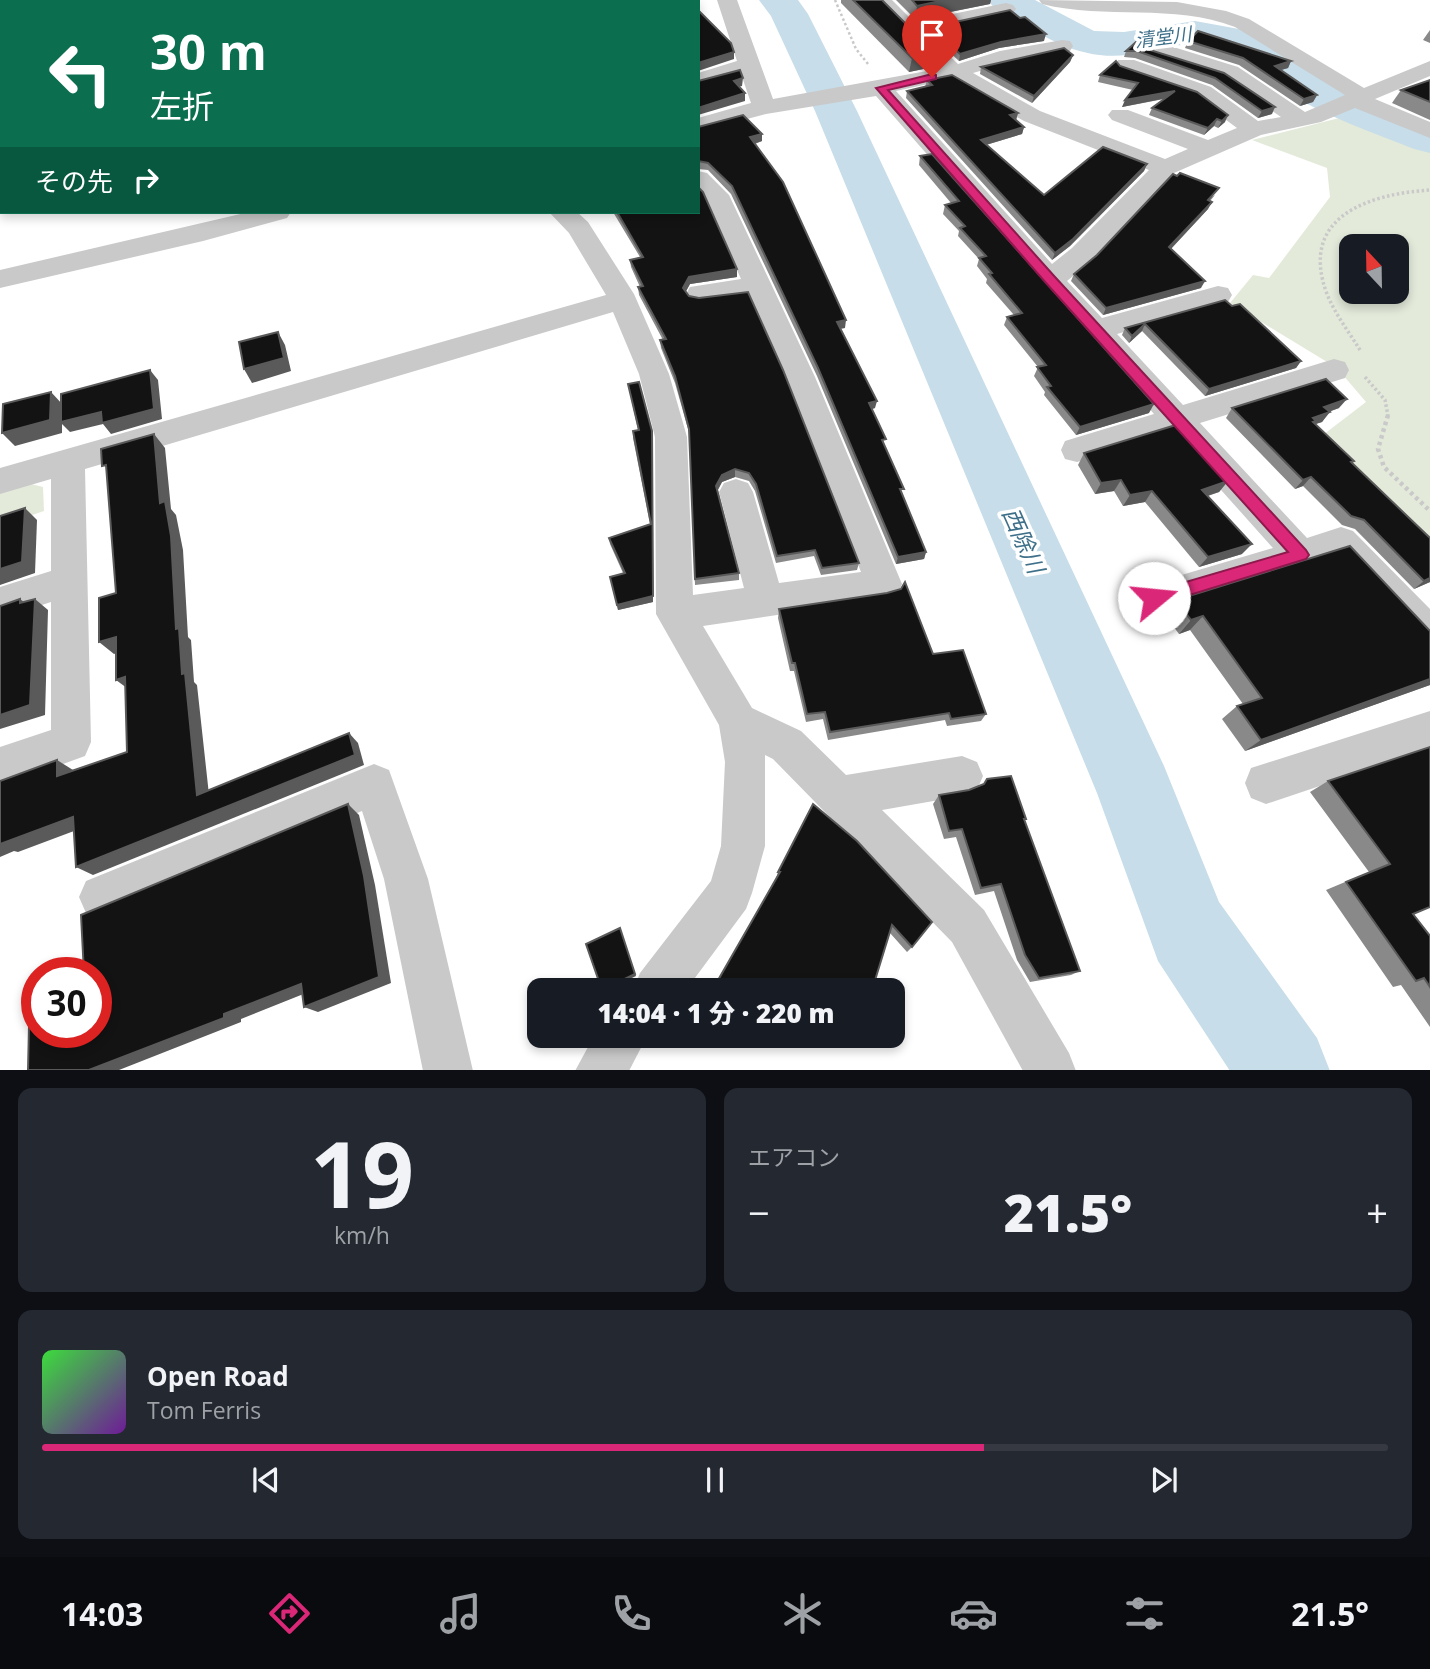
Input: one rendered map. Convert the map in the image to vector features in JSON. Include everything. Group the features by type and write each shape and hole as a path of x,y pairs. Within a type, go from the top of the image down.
{"street":[{"path":"727,0 768,106"},
{"path":"880,0 954,72 1032,116 1165,168"},
{"path":"1049,0 1069,6 1194,9 1221,15 1242,23 1357,98 1430,131"},
{"path":"909,29 1006,9"},
{"path":"1040,34 1062,46 1088,53"},
{"path":"700,124 768,106 881,88 954,72 1000,58 1062,46"},
{"path":"1146,46 1230,72 1307,118"},
{"path":"700,79 751,64"},
{"path":"1126,65 1203,92 1254,129"},
{"path":"1051,280 1082,254 1165,168 1254,129 1307,118 1430,68"},
{"path":"881,88 1301,555"},
{"path":"1120,115 1210,149"},
{"path":"675,614 884,584 800,377 716,195 700,180"},
{"path":"0,279 204,233 271,214"},
{"path":"564,214 579,228 622,300 654,374 671,437 675,614 738,721 746,762 743,846 730,893 666,978"},
{"path":"699,295 758,286"},
{"path":"1096,330 1218,295"},
{"path":"0,481 622,300"},
{"path":"1077,450 1176,418 1352,368"},
{"path":"0,767 71,742 68,460"},
{"path":"736,492 765,601"},
{"path":"1154,598 1341,541 1430,635"},
{"path":"0,603 69,581"},
{"path":"738,721 787,745 968,926 1051,1070"},
{"path":"1266,783 1430,730"},
{"path":"839,797 961,776"},
{"path":"103,897 374,785 406,880 448,1070"},
{"path":"600,1070 615,1048"}],"path":[{"path":"835,0 856,49 881,88"},
{"path":"1430,190 1383,197 1349,212 1327,231 1319,254 1324,287 1360,351 1352,368 1385,400 1388,417 1378,449 1384,467 1430,511"}],"green space":[{"path":"1351,115 1430,143 1430,540 1319,438 1366,402 1337,368 1230,303 1253,275 1269,278 1330,197 1327,168 1252,140"},
{"path":"31,484 43,487 44,511 0,526 0,493"}],"building":[{"path":"853,0 882,0 935,53 912,58"},
{"path":"912,0 945,0 917,6"},
{"path":"1010,10 1020,18 1025,17 1046,34 1001,42 960,54 932,27"},
{"path":"700,12 731,43 734,52 700,62"},
{"path":"1198,31 1291,61 1275,66 1317,95 1304,99 1243,58 1188,41"},
{"path":"1136,42 1140,47 1224,73 1275,107 1262,111 1215,78 1137,51 1126,51"},
{"path":"1064,48 1073,55 1034,96 981,67"},
{"path":"1116,61 1120,66 1197,92 1228,115 1222,121 1217,119 1208,128 1152,108 1175,91 1125,100 1138,83 1100,75"},
{"path":"740,70 743,78 734,81 745,93 700,107 700,80"},
{"path":"952,75 1018,113 1010,115 1024,127 981,140 1044,195 1103,147 1147,164 1073,239 1055,253 907,91 932,85 927,80"},
{"path":"1430,80 1430,102 1401,90"},
{"path":"743,115 762,134 750,137 783,182 846,320 837,322 877,401 869,403 886,439 882,440 904,489 900,489 926,552 898,557 818,368 732,186 708,163 700,161 700,126"},
{"path":"932,154 1154,404 1080,427 1047,387 1051,386 1037,367 1046,365 1007,317 1022,313 989,274 992,273 979,258 986,256 960,228 965,226 945,205 959,201 920,156"},
{"path":"1180,173 1219,188 1208,200 1212,202 1169,247 1205,281 1106,308 1074,274 1097,255 1173,174 1177,176"},
{"path":"700,189 737,269 689,277 683,288 689,296 699,298 748,292 783,370 859,563 822,568 815,550 777,556 756,484 749,473 735,469 722,475 716,486 739,573 695,579 689,429 675,376 660,340 666,339 638,287 643,286 630,260 643,257 618,214 700,214"},
{"path":"1225,300 1232,306 1240,304 1301,361 1209,389 1145,324 1132,336 1125,328"},
{"path":"278,332 284,358 244,369 239,342"},
{"path":"150,370 154,409 102,423 101,412 61,422 61,394"},
{"path":"1326,379 1347,399 1324,407 1330,412 1313,418 1316,421 1313,422 1430,538 1430,578 1424,581 1364,520 1351,516 1311,477 1303,480 1232,408"},
{"path":"639,382 652,431 653,596 617,605 610,577 625,573 609,538 651,524 633,431 639,430 628,384"},
{"path":"51,392 50,420 2,433 3,404"},
{"path":"1176,425 1228,481 1202,490 1252,544 1208,557 1152,491 1130,495 1121,480 1101,483 1084,453"},
{"path":"154,434 160,503 165,501 171,536 176,629 179,628 182,674 185,673 197,795 349,733 355,755 76,867 73,817 0,844 0,781 57,760 57,776 127,752 125,677 116,680 116,637 99,642 99,598 116,593 106,465 102,466 101,449"},
{"path":"25,508 22,562 0,569 0,516"},
{"path":"1350,546 1430,631 1430,679 1261,740 1237,706 1262,698 1203,616 1191,620 1176,600"},
{"path":"905,582 933,654 963,650 986,714 951,719 949,713 830,732 825,712 807,714 779,609 887,593 901,589"},
{"path":"20,599 20,603 35,599 30,705 0,715 0,606"},
{"path":"1430,747 1430,907 1413,914 1430,936 1430,987 1424,978 1416,981 1346,882 1390,864 1328,781"},
{"path":"1011,776 1080,971 1039,978 1025,955 1001,884 981,888 962,829 949,831 939,795 969,790 984,784 987,779"},
{"path":"348,804 364,876 379,977 304,1007 301,984 224,1014 224,1018 89,1070 28,1070 28,1048 112,1048 112,957 83,957 81,915"},
{"path":"813,804 857,841 932,922 912,947 892,925 876,978 719,978"},
{"path":"620,928 635,974 627,978 598,978 586,944"}],"waterway":[{"name":"西除川","path":"778,0 789,14 836,111 1136,793 1188,931 1283,1070"},
{"name":"清堂川","path":"1007,0 1067,34 1094,43 1124,43 1195,33 1225,37 1246,46 1302,84 1365,114 1430,140"}],"route":[{"path":"932,77 881,88 1301,555 1154,598"}]}
